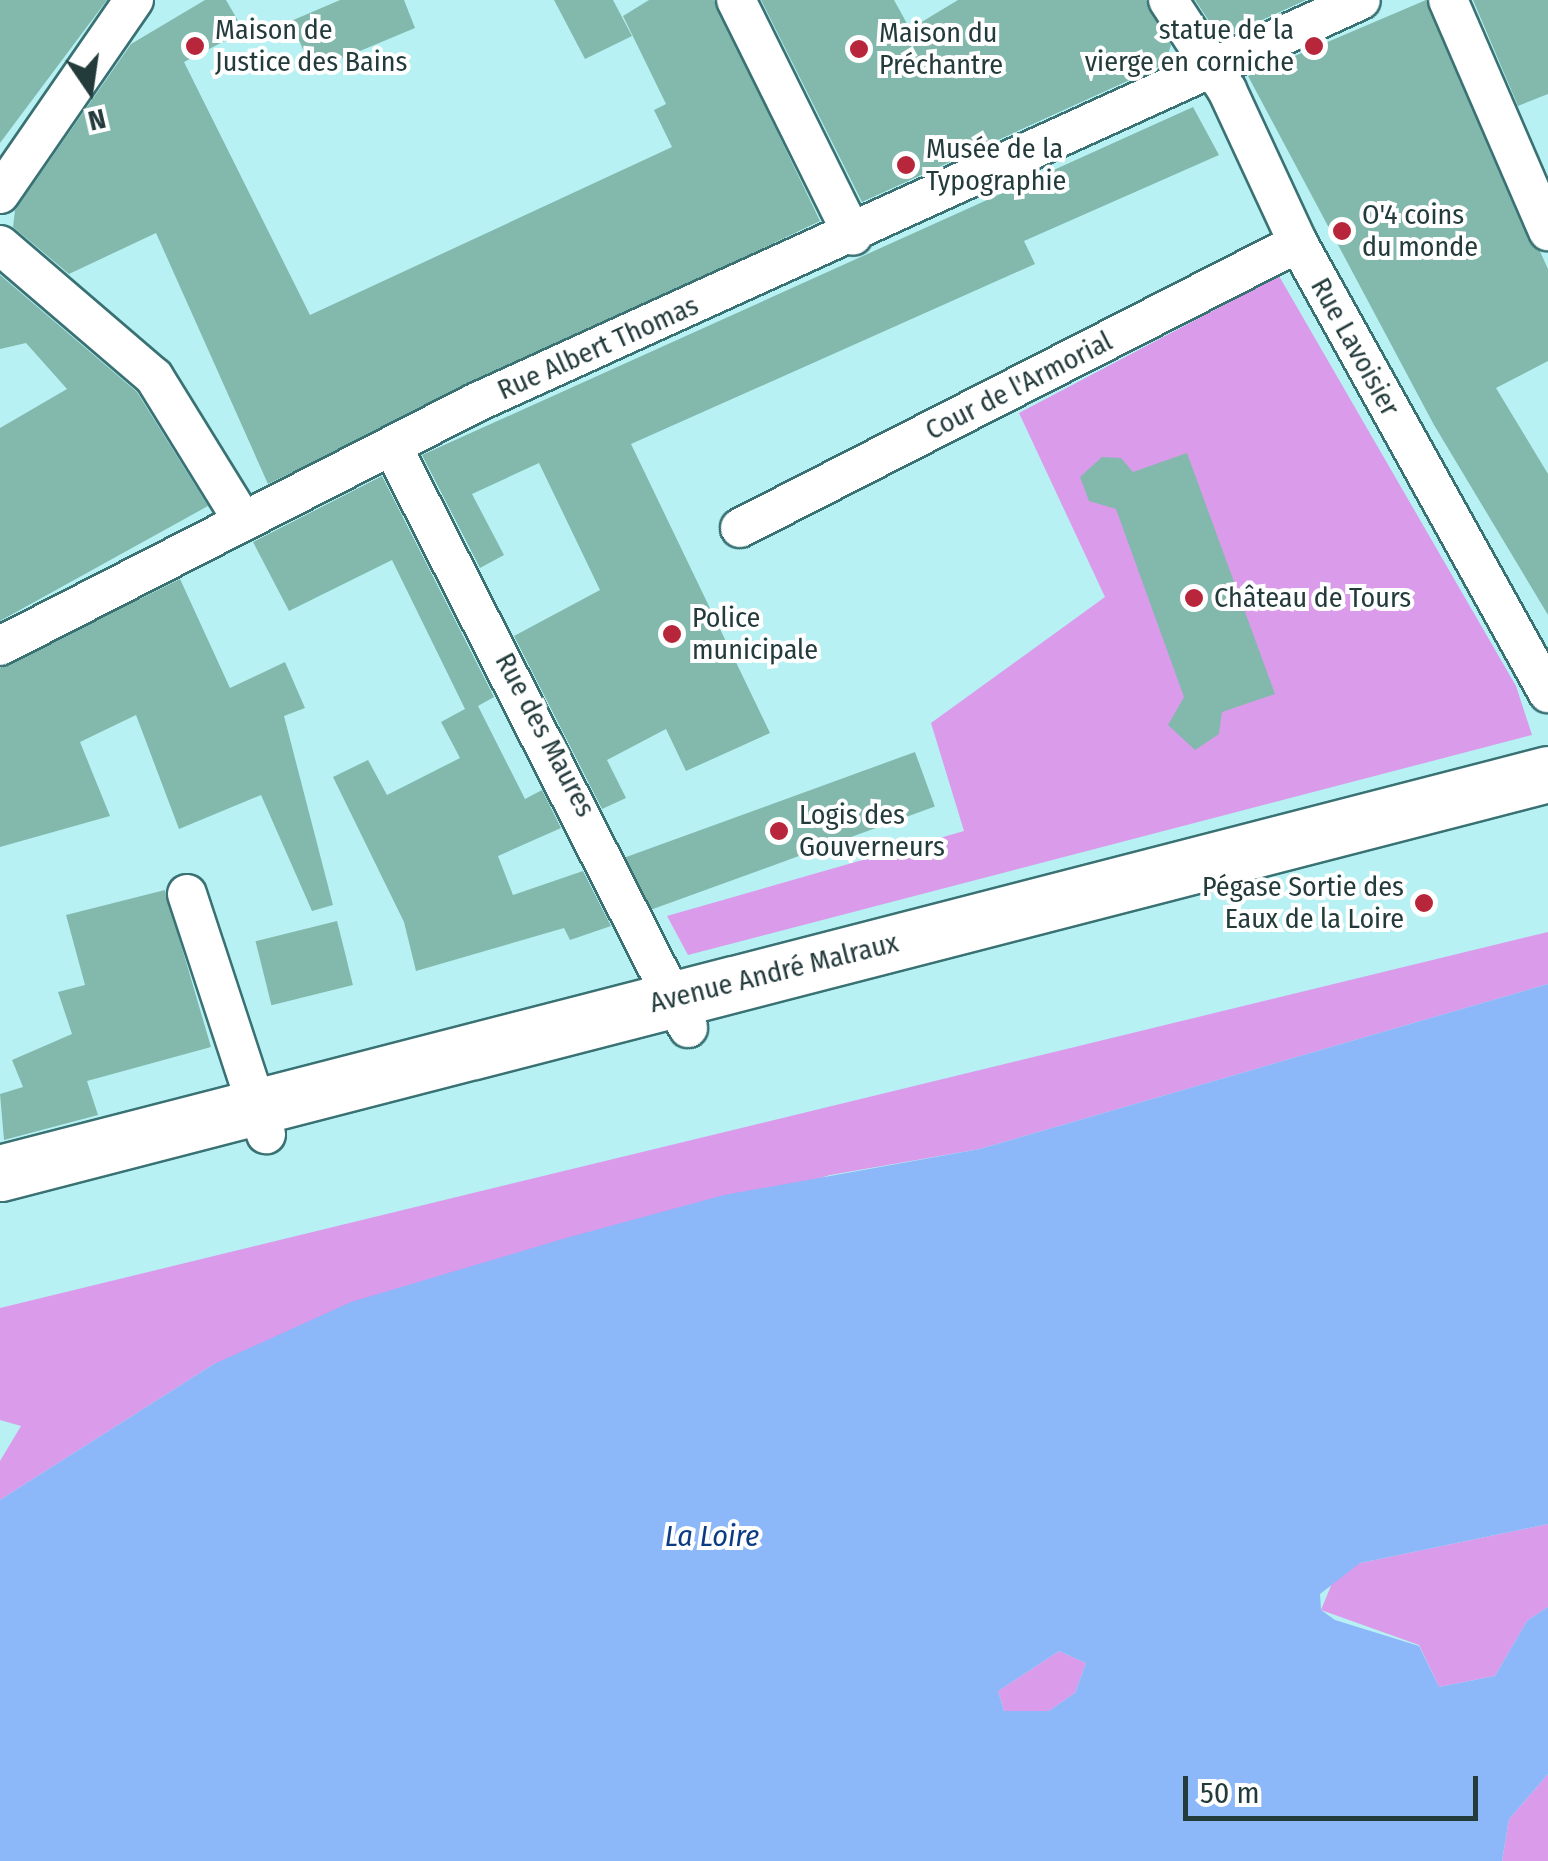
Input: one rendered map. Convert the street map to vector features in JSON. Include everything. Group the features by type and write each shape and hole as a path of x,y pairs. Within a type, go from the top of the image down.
{"main road":[{"name":"Avenue André Malraux","path":"0,1204 262,1121 684,1012 1548,774"},
{"name":"Avenue André Malraux","path":"684,1012 1306,865 1548,814"},
{"name":"Avenue André Malraux","path":"0,1173 262,1121"}],"street":[{"path":"0,194 134,0"},
{"path":"736,0 853,236"},
{"name":"Rue Lavoisier","path":"1168,0 1204,67 1227,90 1298,243 1548,692"},
{"name":"Rue Albert Thomas","path":"0,646 240,516 853,236 1204,67 1361,0"},
{"path":"1448,0 1536,172 1548,231"},
{"name":"Cour de l'Armorial","path":"740,528 1298,243"},
{"path":"0,245 154,377 240,516"},
{"name":"Rue des Maures","path":"392,446 684,1012"},
{"path":"186,894 262,1121"}],"shaded area":[{"path":"1279,276 1516,686 1532,735 688,955 667,916 964,831 931,723 1105,597 1019,413"},
{"path":"1548,932 1548,984 980,1149 830,1175 214,1364 0,1500 0,1461 21,1426 0,1420 0,1308"},
{"path":"1548,1524 1548,1607 1527,1621 1495,1676 1439,1687 1419,1645 1321,1610 1335,1576 1360,1563"},
{"path":"1059,1651 1086,1663 1075,1693 1049,1711 1004,1711 998,1691"},
{"path":"1548,1774 1548,1861 1502,1861 1509,1819"}],"water":[{"name":"La Loire","path":"1548,984 1548,1524 1360,1563 1320,1594 1321,1610 1335,1620 1419,1646 1439,1687 1495,1676 1527,1621 1548,1607 1548,1774 1509,1819 1502,1861 0,1861 0,1500 214,1364 351,1302 724,1195 980,1149","holes":["1059,1651 1086,1663 1075,1693 1049,1711 1004,1711 998,1691"]}],"building":[{"path":"0,0 107,0 0,143"},
{"path":"205,0 226,0 244,31 184,62 310,315 672,147 654,110 666,104 623,16 649,0 714,0 820,221 268,484 156,233 69,274 13,227 15,210 131,44"},
{"path":"340,0 404,0 415,28 312,71 291,21"},
{"path":"554,0 613,0 632,36 585,59"},
{"path":"761,0 894,0 910,29 958,0 1146,0 1171,45 1165,64 862,202"},
{"path":"1195,0 1306,0 1221,39"},
{"path":"1426,0 1548,269 1548,361 1496,388 1548,474 1548,615 1434,425 1248,76"},
{"path":"1473,0 1548,0 1548,94 1518,106"},
{"path":"1193,107 1219,155 1024,241 1035,264 631,444 770,733 686,771 666,729 607,760 626,798 602,809 514,636 600,590 539,463 472,494 504,555 480,568 422,455"},
{"path":"0,275 137,392 208,506 0,621 0,428 67,389 26,343 0,349"},
{"name":"Château de Tours","path":"1187,453 1275,694 1222,712 1219,734 1195,750 1168,725 1184,697 1116,509 1089,501 1080,477 1102,457 1121,458 1133,472"},
{"path":"382,476 494,697 478,706 525,799 542,790 561,828 498,856 513,895 583,871 611,926 570,940 564,928 416,971 404,922 333,777 368,760 387,795 460,758 441,722 465,709 392,560 289,611 253,542"},
{"path":"180,579 230,688 285,662 305,708 284,716 333,905 312,911 261,795 179,829 136,715 80,742 110,816 0,847 0,668"},
{"name":"Logis des Gouverneurs","path":"915,752 935,807 645,912 626,857"},
{"path":"165,890 211,1047 87,1081 98,1115 4,1140 0,1094 23,1087 12,1060 72,1034 58,992 85,985 66,915"},
{"path":"337,921 353,985 271,1005 255,941"}],"place":[{"name":"Maison de Justice des Bains","path":"195,46"},
{"name":"statue de la vierge en corniche","path":"1314,46"},
{"name":"Maison du Préchantre","path":"859,49"},
{"name":"Musée de la Typographie","path":"906,165"},
{"name":"O'4 coins du monde","path":"1342,231"},
{"name":"Château de Tours","path":"1194,598"},
{"name":"Police municipale","path":"672,634"},
{"name":"Logis des Gouverneurs","path":"779,831"},
{"name":"Pégase Sortie des Eaux de la Loire","path":"1424,903"}]}
